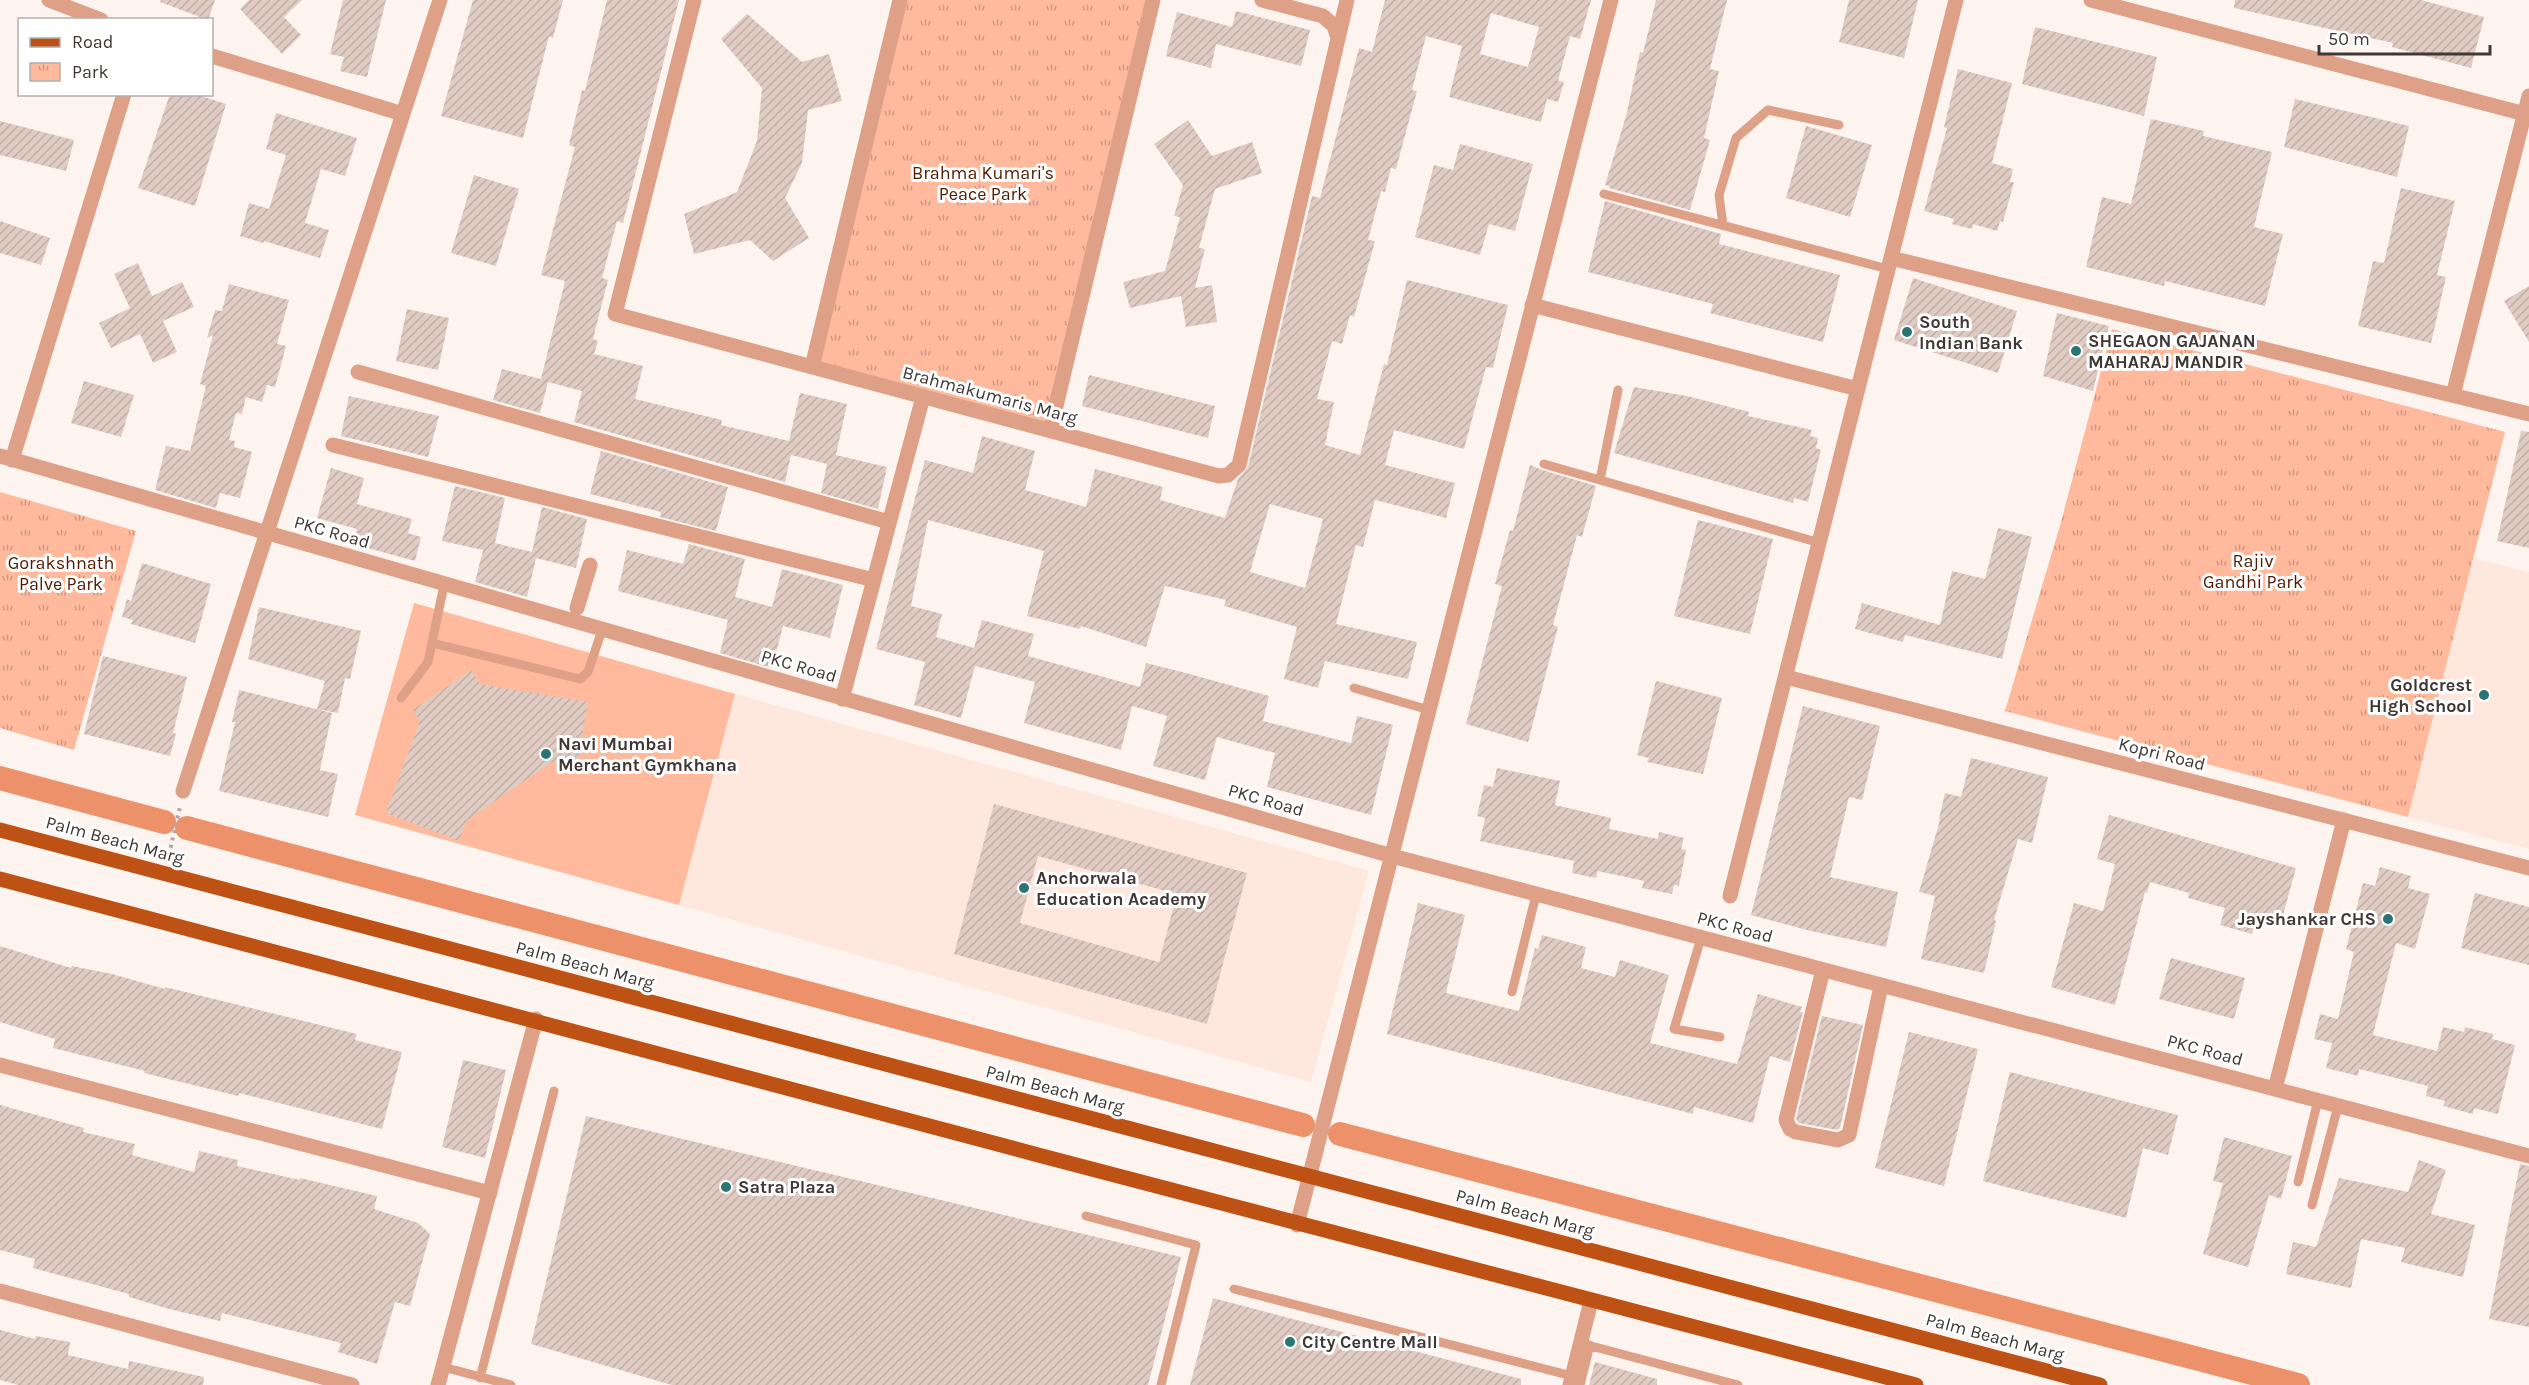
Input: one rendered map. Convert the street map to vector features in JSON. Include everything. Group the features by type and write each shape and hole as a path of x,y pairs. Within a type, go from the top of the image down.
{"main road":[{"name":"Palm Beach Marg","path":"0,830 2100,1385"},
{"path":"0,879 536,1019 1297,1225 1916,1385"}],"street":[{"path":"49,0 96,18"},
{"path":"183,791 440,0"},
{"name":"Brahmakumaris Marg","path":"694,0 615,314 1219,476 1234,471 1239,465 1337,35 1347,0"},
{"path":"812,367 900,0"},
{"path":"1050,431 1153,0"},
{"path":"1262,0 1323,16 1334,26 1337,35"},
{"path":"1297,1225 1611,0"},
{"path":"1730,896 1956,0"},
{"path":"2091,0 2527,114"},
{"path":"213,56 403,114"},
{"path":"6,458 123,96"},
{"path":"2452,396 2527,114 2529,96"},
{"path":"1890,263 2529,414"},
{"path":"1532,305 1858,389"},
{"path":"357,372 889,522"},
{"path":"842,699 923,397"},
{"path":"333,445 874,580"},
{"name":"PKC Road","path":"6,458 1392,856 2529,1156"},
{"path":"577,608 590,565"},
{"name":"Kopri Road","path":"1786,677 2529,868"},
{"path":"2275,1089 2344,820"},
{"path":"1823,970 1786,1120 1790,1129 1796,1132 1838,1140 1849,1135 1881,986"},
{"path":"438,1385 536,1019"},
{"path":"0,1065 490,1193"},
{"path":"0,1291 352,1385"},
{"path":"1574,1382 1585,1344 1591,1301"}],"lane":[{"path":"1723,225 1719,195 1736,138 1768,110 1839,125"},
{"path":"1604,194 1723,225 1890,263"},
{"path":"1600,480 1618,390"},
{"path":"1544,464 1820,543"},
{"path":"401,698 428,663 444,585"},
{"path":"432,643 580,679 588,672 602,630"},
{"path":"1354,688 1429,710"},
{"path":"1512,992 1536,895"},
{"path":"1701,938 1674,1029 1720,1037"},
{"path":"480,1377 554,1091"},
{"path":"2298,1182 2318,1100"},
{"path":"2312,1205 2338,1106"},
{"path":"1086,1216 1196,1245 1161,1385"},
{"path":"1234,1289 1574,1382"},
{"path":"1585,1344 1738,1385"},
{"path":"443,1367 511,1385"}],"path":[{"path":"164,873 183,791"}],"shaded area":[{"name":"Goldcrest High School","path":"2473,558 2529,572 2529,849 2408,817"},
{"name":"Anchorwala Education Academy","path":"735,694 1369,871 1311,1082 679,905"}],"green space":[{"name":"Brahma Kumari's Peace Park","path":"900,0 1153,0 1050,431 812,367"},
{"name":"Rajiv Gandhi Park","path":"2112,329 2505,432 2408,817 2005,711 2061,522"},
{"name":"Gorakshnath Palve Park","path":"0,492 136,531 74,750 0,728"},
{"name":"Navi Mumbai Merchant Gymkhana","path":"414,603 735,694 679,905 355,815"}],"building":[{"path":"161,0 215,0 209,18 203,18 160,2"},
{"path":"249,0 302,0 284,17 301,35 282,54 240,9"},
{"path":"343,0 386,0 367,77 340,71 344,57 330,54"},
{"path":"473,0 563,0 553,38 549,36 523,138 441,116"},
{"path":"607,0 679,0 623,223 617,221 602,278 608,280 593,339 598,341 594,354 643,366 635,399 722,420 721,425 789,441 800,393 847,404 836,455 887,467 878,509 821,493 827,464 791,455 785,482 574,422 582,391 548,382 540,413 493,400 502,369 541,379 565,281 541,275 575,147 569,145 582,90 585,91"},
{"path":"1385,0 1591,0 1580,39 1570,36 1558,81 1564,82 1558,102 1547,99 1541,122 1449,97 1462,46 1426,36 1412,90 1417,91 1396,169 1391,168 1385,192 1381,191 1368,240 1375,241 1354,317 1350,315 1342,344 1332,341 1317,399 1334,402 1325,445 1360,455 1384,364 1387,365 1407,280 1508,305 1493,368 1486,367 1464,449 1394,430 1385,465 1455,483 1446,518 1375,500 1363,547 1356,545 1336,624 1417,642 1408,679 1325,661 1318,688 1284,679 1297,627 1224,606 1226,600 1165,586 1146,647 1081,626 1080,629 1027,616 1044,551 928,520 911,606 942,614 936,637 974,648 982,620 1034,634 1028,656 1140,687 1146,663 1186,673 1269,696 1263,721 1351,743 1357,716 1393,725 1371,815 1267,787 1275,753 1217,737 1205,780 1153,766 1167,716 1132,706 1121,750 1024,723 1035,682 975,666 961,718 914,705 925,662 876,649 925,460 973,473 982,436 1035,451 1025,490 1086,507 1095,469 1163,487 1160,500 1225,518 1238,479 1248,467 1312,196 1320,198 1359,48 1372,52","holes":["1491,13 1539,27 1528,67 1480,54","1270,504 1323,519 1305,588 1250,572"]},
{"path":"1656,0 1727,0 1710,69 1719,71 1704,138 1710,140 1690,210 1605,185 1626,116 1640,52 1643,53"},
{"path":"1849,0 1918,0 1904,58 1839,42"},
{"path":"2235,0 2421,0 2484,17 2471,68 2392,47 2393,43 2234,8"},
{"path":"1236,11 1310,30 1301,66 1216,44 1211,68 1166,56 1177,12 1232,27"},
{"path":"747,14 802,62 829,54 842,101 808,110 802,163 785,198 809,238 773,261 750,240 694,254 684,214 737,192 757,141 762,88 721,39"},
{"path":"2035,27 2157,57 2144,116 2022,84"},
{"path":"1958,69 2012,83 1992,163 2013,169 2010,182 2014,182 2003,222 2000,221 1997,231 1973,224 1972,229 1952,224 1954,219 1924,211 1947,128 1944,127"},
{"path":"169,96 201,96 226,104 195,206 138,188"},
{"path":"2295,99 2409,126 2397,177 2284,147"},
{"path":"276,113 357,138 345,176 321,169 305,223 329,230 320,258 240,236 249,203 269,209 286,155 266,149"},
{"path":"2151,119 2204,131 2203,136 2272,152 2254,227 2283,234 2265,306 2165,281 2164,286 2086,267 2102,197 2131,204"},
{"path":"1188,120 1212,156 1252,142 1262,173 1215,189 1199,248 1205,249 1195,288 1212,285 1217,322 1186,327 1181,296 1130,308 1123,282 1165,271 1180,217 1174,216 1183,185 1154,144"},
{"path":"0,121 74,140 66,171 0,155"},
{"path":"1806,126 1872,145 1850,217 1786,198"},
{"path":"1460,144 1533,164 1515,231 1489,224 1480,255 1415,237 1434,165 1453,170"},
{"path":"474,175 519,189 496,266 451,253"},
{"path":"2401,188 2455,201 2437,275 2446,277 2431,343 2358,326 2373,261 2384,263"},
{"path":"1605,201 1721,234 1719,244 1840,275 1823,342 1710,313 1713,304 1588,272"},
{"path":"0,221 50,238 41,265 0,253"},
{"path":"138,263 152,296 182,282 194,307 163,321 177,352 153,363 140,334 111,348 99,323 130,308 114,274"},
{"path":"1913,278 2017,311 1998,373 1894,340"},
{"path":"229,284 289,300 277,344 286,346 275,387 267,385 262,402 246,397 242,414 236,413 229,440 235,441 234,447 252,452 240,498 220,493 216,508 155,490 166,446 190,451 206,386 200,384 213,335 207,338 215,310 222,311"},
{"path":"2529,286 2529,342 2504,301"},
{"path":"407,309 449,318 438,370 396,361"},
{"name":"SHEGAON GAJANAN MAHARAJ MANDIR","path":"2057,313 2109,326 2093,391 2043,376"},
{"path":"1089,375 1215,406 1208,438 1082,406"},
{"path":"84,381 134,395 121,437 71,423"},
{"path":"1634,387 1687,396 1749,412 1748,416 1812,430 1810,436 1818,438 1816,448 1821,450 1808,502 1794,498 1793,503 1614,453"},
{"path":"349,396 439,416 428,457 341,436"},
{"path":"2521,431 2529,432 2529,548 2497,541"},
{"path":"601,451 728,487 716,531 660,517 661,512 590,494"},
{"path":"1530,465 1596,486 1582,537 1577,535 1553,625 1558,627 1528,742 1466,724 1502,586 1495,584 1510,530 1513,531"},
{"path":"331,468 364,478 357,504 412,519 408,533 421,537 415,561 353,544 357,529 317,518"},
{"path":"455,486 505,498 495,543 532,552 542,507 587,519 576,568 536,558 527,597 475,582 483,550 442,541"},
{"path":"1698,520 1773,539 1750,634 1674,616"},
{"path":"1998,528 2032,537 2002,659 1905,635 1903,642 1855,629 1862,603 1940,625 1952,571 1985,579"},
{"path":"689,544 745,559 735,597 772,607 782,569 843,585 830,638 783,626 772,668 720,653 728,620 618,591 627,550 683,564"},
{"path":"142,563 211,584 195,643 131,624 133,620 122,617 127,599 131,601"},
{"path":"259,607 361,631 350,679 345,678 338,713 317,709 325,681 248,659"},
{"path":"103,656 187,677 173,733 176,734 170,756 84,734"},
{"path":"471,670 480,684 588,702 577,766 552,762 467,820 459,841 386,813 420,721 413,710"},
{"path":"1656,681 1722,698 1703,774 1647,762 1649,758 1637,755"},
{"path":"239,690 332,713 320,770 338,774 328,817 219,791 235,722 232,722"},
{"path":"1803,706 1880,726 1862,800 1849,797 1830,877 1898,892 1886,947 1751,915"},
{"path":"1971,758 2048,777 2032,843 2018,839 1994,920 1996,921 1984,973 1921,959 1935,896 1919,892 1940,820 1945,793 1961,797"},
{"path":"1497,768 1560,781 1555,805 1611,818 1609,829 1658,839 1659,832 1684,838 1681,849 1686,850 1679,886 1674,885 1672,894 1642,888 1644,881 1598,871 1596,878 1572,873 1574,861 1480,841 1485,818 1477,816 1484,785 1493,787"},
{"path":"994,804 1247,873 1207,1024 954,954","holes":["1038,856 1177,894 1159,962 1020,923"]},
{"path":"2109,815 2296,868 2280,926 2256,919 2252,934 2220,925 2225,908 2188,898 2189,893 2150,882 2147,893 2145,892 2115,1005 2051,987 2074,903 2103,911 2115,864 2097,859"},
{"path":"2380,867 2411,876 2408,888 2430,894 2415,949 2396,943 2373,1035 2437,1051 2443,1027 2464,1032 2465,1027 2493,1034 2492,1039 2515,1045 2498,1114 2474,1108 2473,1114 2443,1106 2445,1101 2426,1096 2428,1086 2359,1069 2358,1076 2326,1068 2332,1043 2314,1039 2320,1014 2338,1019 2354,952 2346,949 2363,883 2375,886"},
{"path":"2475,893 2529,907 2529,965 2461,948"},
{"path":"1418,903 1465,915 1446,993 1519,1011 1535,948 1538,949 1542,935 1586,947 1581,968 1615,977 1620,960 1669,975 1650,1043 1737,1064 1758,994 1802,1007 1800,1012 1803,1012 1790,1062 1770,1056 1753,1123 1694,1107 1693,1114 1387,1034"},
{"path":"0,946 71,968 72,966 112,974 165,989 165,987 357,1034 355,1040 402,1052 382,1129 239,1093 238,1096 144,1073 145,1071 53,1048 55,1039 0,1022"},
{"path":"2171,958 2245,978 2234,1019 2159,999"},
{"path":"1822,1016 1863,1025 1840,1128 1837,1130 1799,1123 1796,1119"},
{"path":"1909,1032 1978,1049 1944,1186 1875,1168"},
{"path":"463,1060 506,1070 485,1158 442,1147"},
{"path":"2010,1072 2178,1115 2168,1155 2143,1148 2126,1218 1983,1181"},
{"path":"0,1105 84,1128 83,1132 135,1144 132,1155 194,1172 199,1151 238,1160 237,1166 377,1196 374,1209 418,1223 430,1234 410,1306 395,1302 377,1364 338,1352 341,1343 222,1313 220,1321 169,1309 129,1297 129,1294 33,1268 35,1259 0,1250"},
{"name":"Satra Plaza","path":"586,1116 1181,1257 1148,1385 672,1385 531,1344"},
{"path":"2224,1137 2292,1156 2281,1199 2269,1195 2248,1267 2203,1254 2223,1183 2213,1181"},
{"path":"2419,1160 2446,1170 2431,1214 2475,1225 2463,1277 2401,1262 2405,1248 2361,1239 2351,1288 2286,1274 2293,1242 2316,1247 2339,1178 2408,1192"},
{"path":"2520,1164 2529,1166 2529,1327 2489,1319"},
{"name":"City Centre Mall","path":"1213,1298 1521,1379 1521,1385 1190,1385"},
{"path":"0,1330 35,1339 36,1336 70,1342 68,1355 128,1369 129,1361 204,1377 203,1385 18,1385 0,1380"},
{"path":"1595,1362 1657,1379 1657,1385 1589,1385"}],"waterway":[{"path":"0,778 164,822"},
{"path":"187,828 1303,1125"},
{"path":"1340,1134 2298,1385"}],"place":[{"name":"South Indian Bank","path":"1907,332"},
{"name":"SHEGAON GAJANAN MAHARAJ MANDIR","path":"2076,351"},
{"name":"Goldcrest High School","path":"2484,695"},
{"name":"Navi Mumbai Merchant Gymkhana","path":"546,754"},
{"name":"Anchorwala Education Academy","path":"1024,888"},
{"name":"Jayshankar CHS","path":"2388,919"},
{"name":"Satra Plaza","path":"726,1187"},
{"name":"City Centre Mall","path":"1290,1342"}]}
